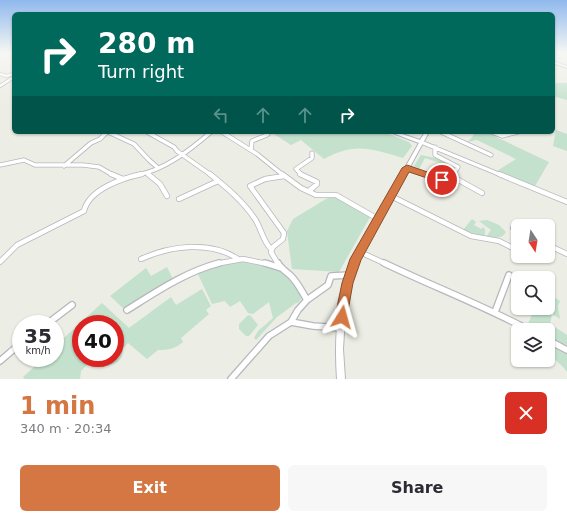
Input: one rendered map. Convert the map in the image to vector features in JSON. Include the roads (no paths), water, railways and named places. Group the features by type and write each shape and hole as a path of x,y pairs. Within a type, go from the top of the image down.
{"street":[{"path":"0,74 6,76 12,75"},
{"path":"0,86 12,77"},
{"path":"64,166 91,142 100,139 105,134"},
{"path":"111,134 137,146 150,163 157,167"},
{"path":"151,134 174,147 181,154 201,167 218,181 252,214 281,269"},
{"path":"0,262 17,245 84,212 86,203 94,196 124,179 147,173 181,154 208,134"},
{"path":"225,134 251,150 284,176 309,191 320,195 336,195 378,219"},
{"path":"251,150 252,141 268,134"},
{"path":"398,134 435,147 567,202"},
{"path":"340,379 339,363 343,304 350,275 360,252 426,134"},
{"path":"445,134 491,155"},
{"path":"497,134 502,136 510,134"},
{"path":"435,147 435,155 458,167 454,177 482,193"},
{"path":"309,191 317,184 317,182 300,174 296,169 312,158 312,153"},
{"path":"0,165 24,160 35,165 83,165 99,167 116,177 124,179"},
{"path":"407,168 442,180 443,187"},
{"path":"147,173 160,184 168,196"},
{"path":"271,249 283,239 283,229 250,186 265,178 284,176"},
{"path":"179,198 196,189 205,188 218,181"},
{"path":"391,196 471,236 499,241 511,247"},
{"path":"141,259 154,252 181,246 199,246 230,253 238,259"},
{"path":"555,248 567,254"},
{"path":"360,252 436,288 495,312 516,323"},
{"path":"127,310 178,278 206,267 238,259 248,259 281,269 290,275 298,284 307,300"},
{"path":"231,379 269,336 291,322 298,310 307,300 328,285 331,276 334,274 350,275"},
{"path":"495,312 509,275"},
{"path":"59,315 72,305"},
{"path":"291,322 313,326 341,328"},
{"path":"555,344 567,350"},
{"path":"0,360 12,350"}]}
